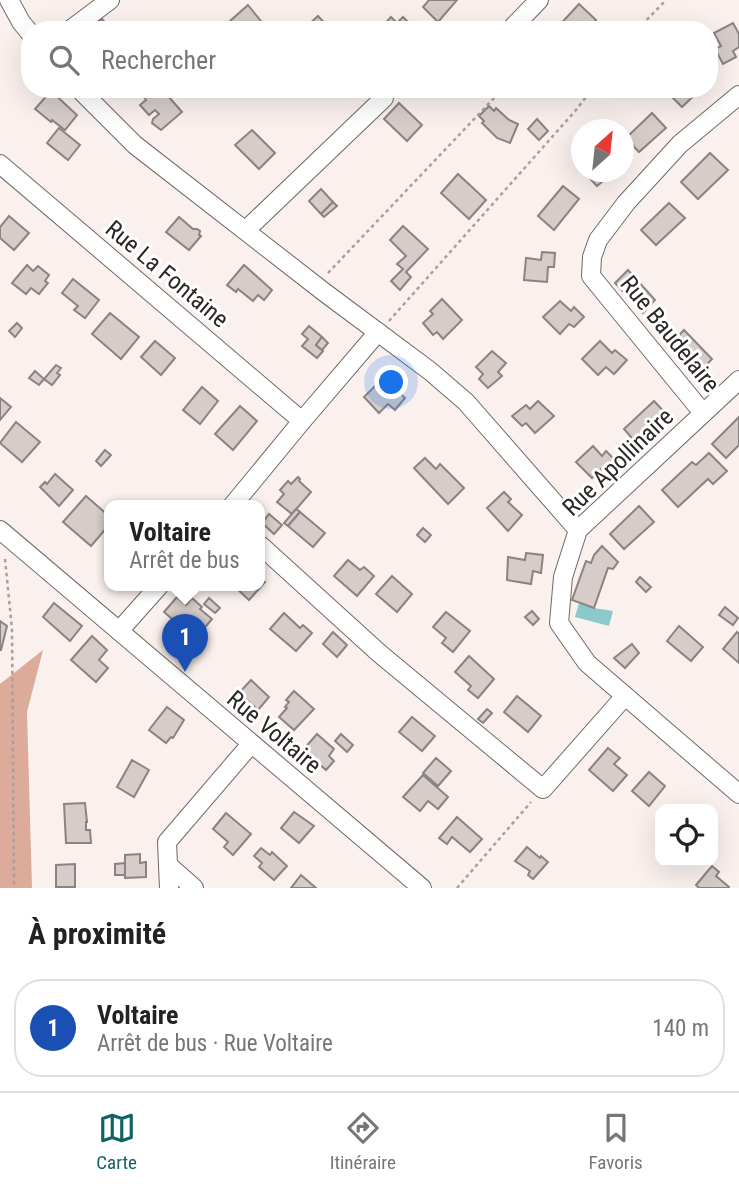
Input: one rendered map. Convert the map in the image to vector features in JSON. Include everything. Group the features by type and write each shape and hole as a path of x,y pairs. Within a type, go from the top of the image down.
{"street":[{"path":"9,0 21,22"},
{"path":"82,21 110,0"},
{"path":"519,21 539,0"},
{"name":"Rue Baudelaire","path":"703,413 591,276 592,257 598,240 626,203 680,144 739,95"},
{"path":"88,98 135,145 430,371 466,402 578,530"},
{"path":"246,230 384,98"},
{"name":"Rue La Fontaine","path":"0,164 302,421"},
{"path":"237,500 378,332"},
{"name":"Rue Apollinaire","path":"739,380 578,530 563,577 559,623 587,663 739,794"},
{"name":"Rue Voltaire","path":"2,532 422,888"},
{"path":"265,550 379,653 543,789 625,696"},
{"path":"119,631 155,591"},
{"path":"169,888 167,842 251,744"},
{"path":"168,865 194,888"}],"path":[{"path":"646,21 666,0"},
{"path":"316,285 494,98"},
{"path":"378,332 585,98"},
{"path":"2,532 12,629 14,888"},
{"path":"457,888 543,789"}],"shaded area":[{"path":"43,650 27,712 32,888 0,888 0,684"}],"water":[{"path":"579,603 613,611 609,626 575,617"}],"building":[{"path":"429,0 457,0 439,21 423,7"},
{"path":"579,4 596,20 595,21 563,21"},
{"path":"248,5 261,21 230,21"},
{"path":"733,23 739,34 739,47 733,51 736,57 723,64 718,55 718,48 721,46 718,31"},
{"path":"45,98 59,98 77,115 65,130 35,109"},
{"path":"145,98 170,98 182,112 161,130 152,123 159,114 155,110 149,115 140,105 146,100"},
{"path":"673,98 692,98 682,107"},
{"path":"399,103 422,125 407,141 384,119"},
{"path":"489,106 518,124 510,143 497,138 482,123 484,121 479,116"},
{"path":"652,113 666,128 639,152 634,147 634,130"},
{"path":"537,119 548,131 539,140 528,129"},
{"path":"59,128 80,145 68,160 47,143"},
{"path":"252,130 275,153 259,169 235,145"},
{"path":"710,153 728,170 698,199 681,182"},
{"path":"458,174 486,200 469,219 441,193"},
{"path":"563,186 579,199 554,230 538,216"},
{"path":"321,189 333,202 321,214 309,201"},
{"path":"333,202 337,206 324,217 321,214"},
{"path":"669,203 685,218 656,245 641,230"},
{"path":"9,216 29,233 14,250 0,238 0,227"},
{"path":"179,217 193,229 200,231 201,236 189,250 166,232"},
{"path":"403,226 428,249 406,272 411,277 400,290 391,281 403,269 397,264 406,256 390,240"},
{"path":"542,252 555,253 554,267 548,267 547,282 524,280 526,258 541,260"},
{"path":"27,265 33,271 38,266 49,275 45,281 48,283 39,294 31,288 26,294 12,283"},
{"path":"244,265 272,290 264,300 258,295 253,301 238,289 236,292 227,285"},
{"path":"628,270 655,300 643,313 615,283"},
{"path":"73,279 99,300 85,318 74,310 78,306 62,293"},
{"path":"442,299 462,320 443,339 437,332 433,335 423,323 433,314 430,311"},
{"path":"560,301 571,311 574,307 584,317 574,327 569,324 560,334 543,317"},
{"path":"110,313 139,337 121,359 92,334"},
{"path":"17,323 22,328 15,337 9,331"},
{"path":"309,326 322,337 316,345 323,351 317,358 302,346 308,339 302,334"},
{"path":"684,330 712,359 698,374 670,344"},
{"path":"322,337 328,343 322,350 316,345"},
{"path":"155,341 175,358 161,375 141,357"},
{"path":"600,341 612,353 615,350 627,360 614,374 606,367 598,375 582,359"},
{"path":"492,351 506,363 498,372 502,376 488,388 479,379 483,374 476,367"},
{"path":"56,365 61,368 57,373 60,375 52,385 44,379"},
{"path":"35,371 44,379 39,385 29,378"},
{"path":"384,377 405,398 395,410 388,404 379,413 364,397"},
{"path":"202,387 218,401 200,424 183,410"},
{"path":"0,398 11,407 0,420"},
{"path":"538,401 554,416 535,433 526,423 522,426 512,416 526,405 530,409"},
{"path":"654,401 668,416 637,444 624,429"},
{"path":"240,406 257,421 233,450 215,434"},
{"path":"739,417 739,445 726,458 712,444"},
{"path":"16,422 40,442 22,462 0,443"},
{"path":"593,446 602,456 606,451 617,462 605,473 601,469 592,478 576,462"},
{"path":"105,450 111,455 101,466 96,461"},
{"path":"709,453 727,471 713,484 708,479 678,507 662,490 692,462 696,465"},
{"path":"425,458 436,469 440,464 464,488 448,504 414,468"},
{"path":"55,474 73,490 59,506 40,487 45,482 47,484"},
{"path":"298,477 311,492 292,514 277,502 284,494 280,490 288,481 291,484"},
{"path":"504,492 511,499 508,502 522,515 508,531 487,508"},
{"path":"86,496 104,512 104,531 91,546 63,522"},
{"path":"639,506 654,522 624,549 610,534"},
{"path":"296,509 300,512 288,526 284,523"},
{"path":"300,512 325,533 313,547 288,526"},
{"path":"269,514 282,525 274,534 265,526 265,519"},
{"path":"423,528 431,535 425,542 417,535"},
{"path":"602,546 618,562 613,569 608,568 594,608 572,600 586,561 591,563"},
{"path":"526,553 543,555 541,573 533,571 531,584 507,580 508,557 525,560"},
{"path":"348,560 360,570 364,567 374,576 357,596 334,576"},
{"path":"392,576 412,594 397,612 376,594"},
{"path":"640,577 651,587 646,592 636,582"},
{"path":"239,591 257,591 249,600"},
{"path":"177,597 186,605 192,598 212,619 201,632 193,625 187,632 164,612"},
{"path":"209,598 220,608 215,613 204,604"},
{"path":"54,603 82,626 70,641 43,617"},
{"path":"725,607 738,618 733,625 719,615"},
{"path":"532,611 539,619 533,625 525,617"},
{"path":"446,612 470,631 453,652 442,643 446,638 433,627"},
{"path":"284,613 300,628 303,625 312,633 296,651 270,629"},
{"path":"0,621 7,626 1,650 0,650"},
{"path":"679,626 703,647 691,661 667,641"},
{"path":"333,632 347,645 337,657 323,644"},
{"path":"737,632 739,634 739,663 723,649"},
{"path":"92,636 107,650 99,660 108,668 96,682 71,660"},
{"path":"632,644 639,653 625,668 614,658"},
{"path":"469,656 494,679 478,698 468,690 471,686 455,672"},
{"path":"251,680 269,697 258,710 239,693"},
{"path":"294,691 314,709 294,730 279,717 287,708 285,707 289,702 286,700"},
{"path":"517,696 541,716 528,732 504,712"},
{"path":"167,707 184,720 173,738 166,743 149,730"},
{"path":"487,709 492,713 483,723 478,719"},
{"path":"412,717 435,736 422,751 399,732"},
{"path":"317,734 334,749 329,756 334,761 326,770 303,750"},
{"path":"341,734 353,745 347,752 335,741"},
{"path":"608,748 620,758 614,764 627,775 613,791 589,770"},
{"path":"436,758 451,771 438,786 423,773"},
{"path":"132,760 149,770 134,797 117,787"},
{"path":"649,772 665,786 649,806 632,791"},
{"path":"423,775 448,797 438,809 428,801 420,811 403,797"},
{"path":"85,803 86,830 90,830 91,843 66,843 64,804"},
{"path":"294,812 314,826 299,843 281,828"},
{"path":"226,813 251,834 233,855 224,847 228,842 213,829"},
{"path":"457,817 482,839 470,852 452,837 447,844 439,838"},
{"path":"527,847 548,862 533,879 528,875 530,871 515,861"},
{"path":"261,848 270,855 272,852 287,866 274,880 259,867 262,863 254,856"},
{"path":"140,854 140,863 146,862 146,877 125,878 125,855"},
{"path":"125,863 125,875 115,875 115,864"},
{"path":"75,864 75,887 56,887 56,865"},
{"path":"713,867 719,872 716,876 729,888 699,888 696,885"},
{"path":"301,875 316,888 291,888"}],"place":[{"name":"Voltaire","path":"185,672"}]}
